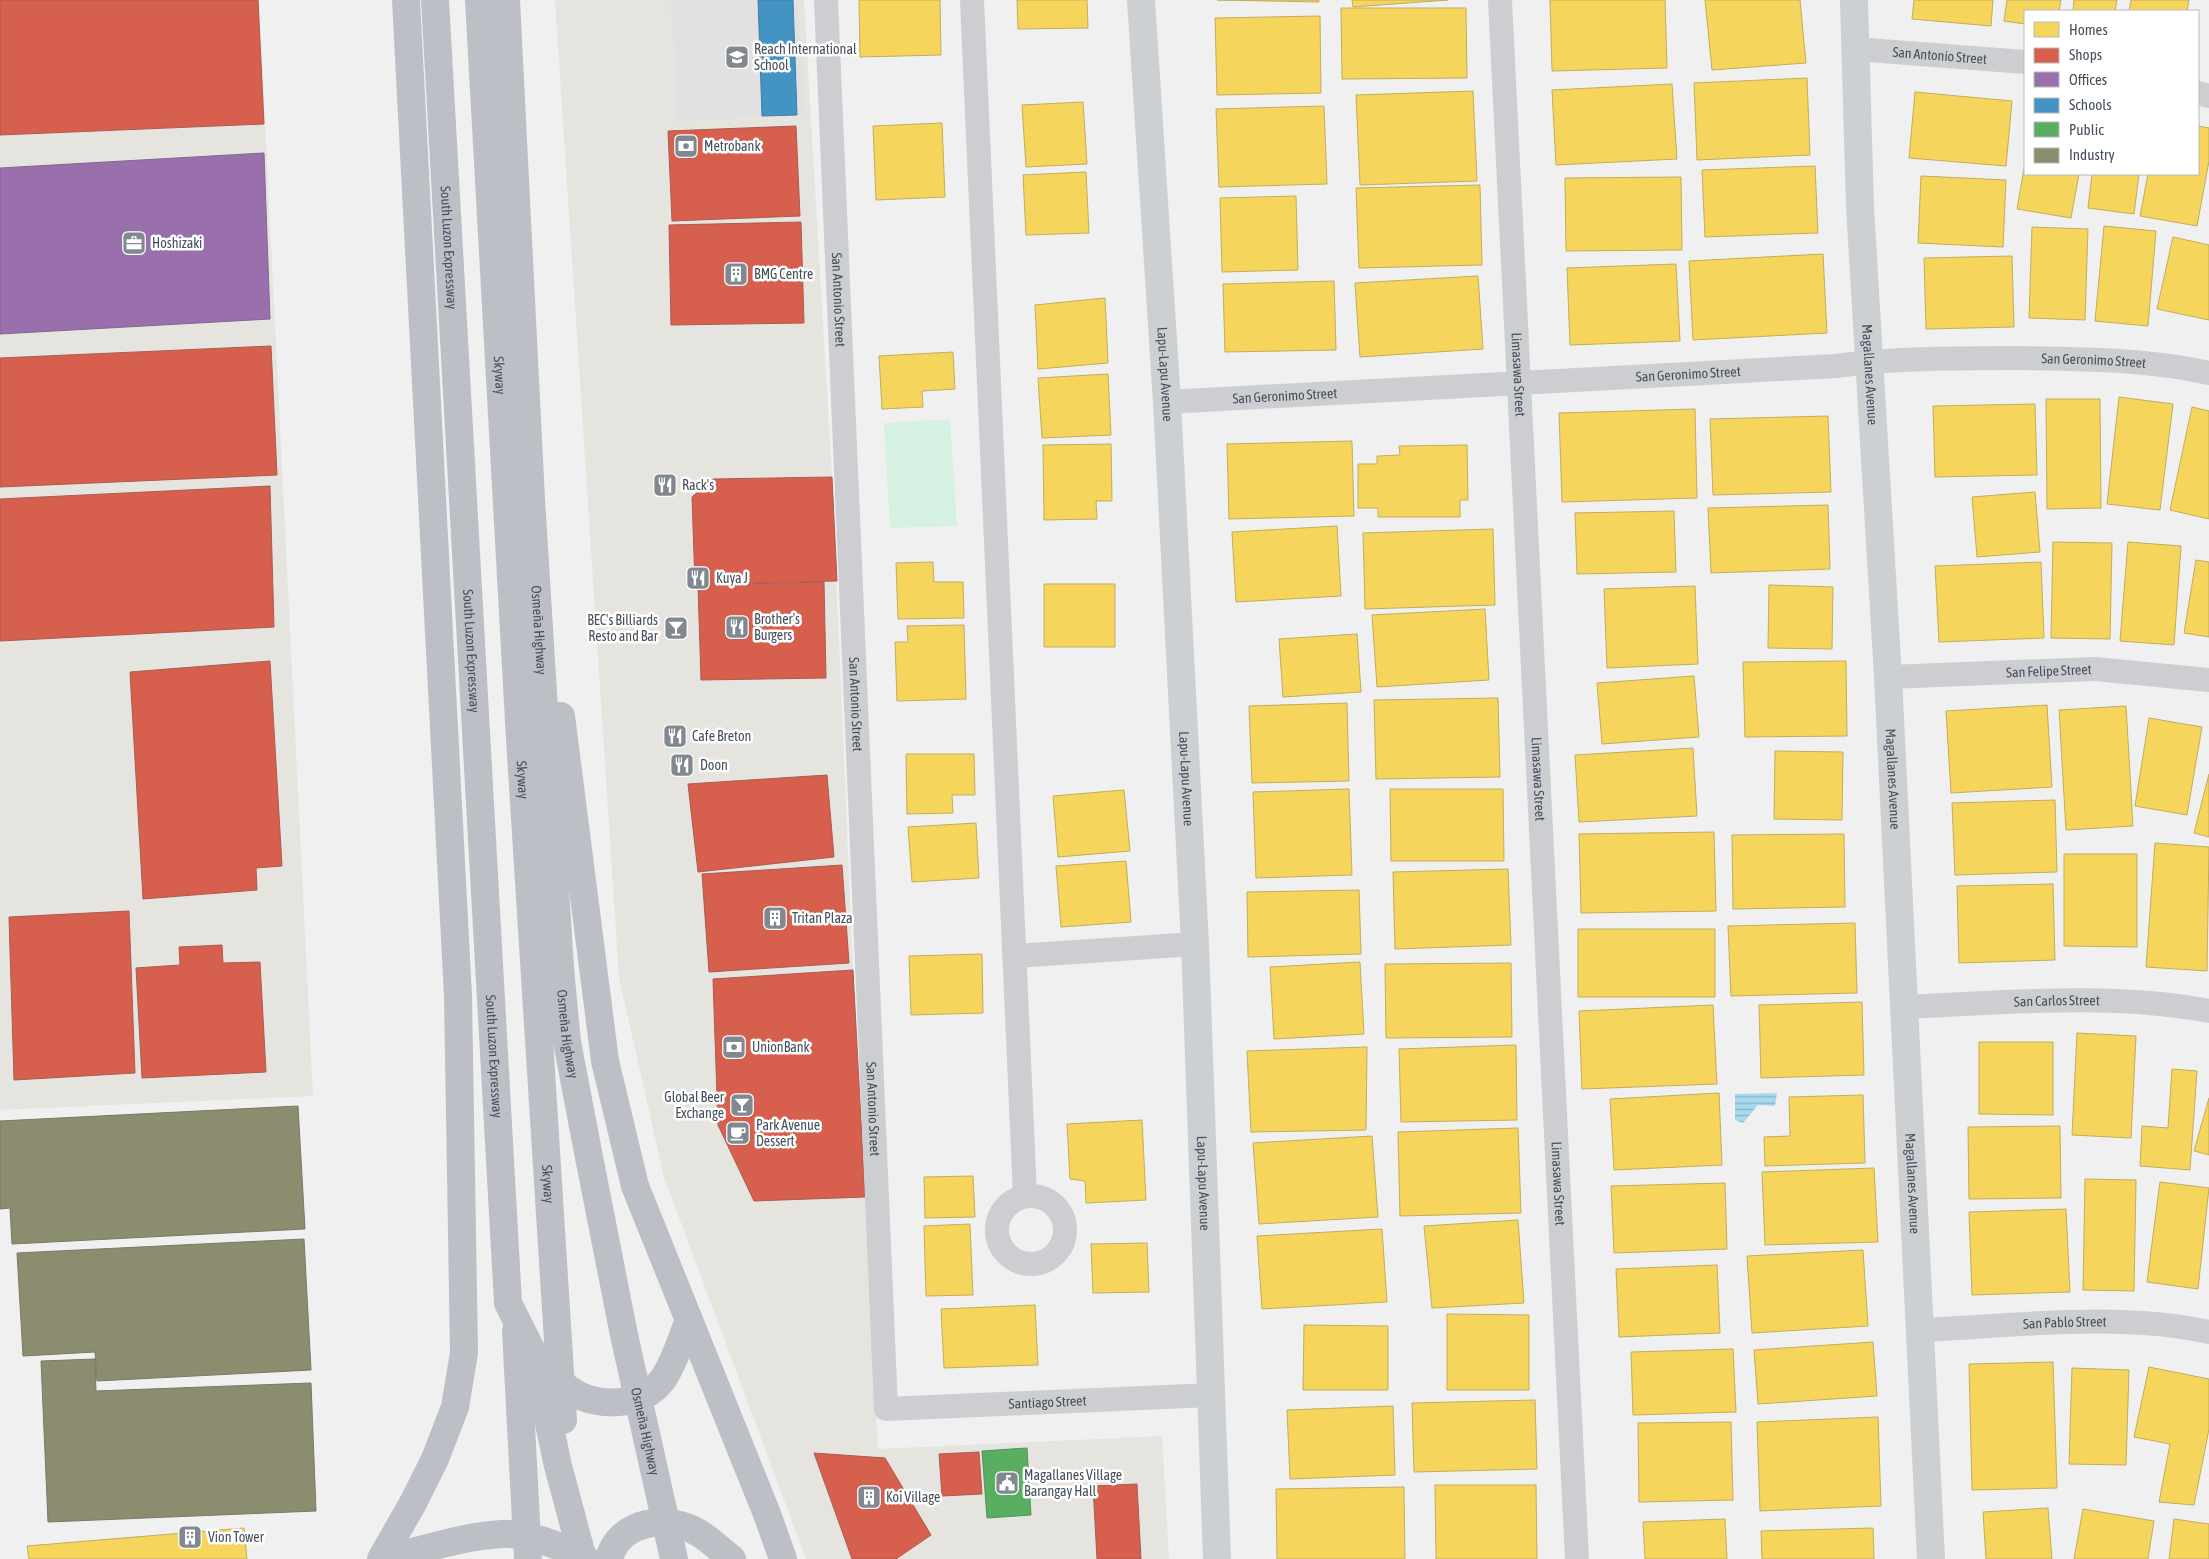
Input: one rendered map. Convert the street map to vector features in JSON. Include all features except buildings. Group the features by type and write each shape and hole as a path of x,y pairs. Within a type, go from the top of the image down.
{"highway":[{"path":"381,1559 435,1460 455,1407 464,1352 458,996 406,0"},
{"name":"South Luzon Expressway","path":"435,0 508,1303 535,1357"},
{"path":"439,0 528,1559"},
{"name":"Skyway","path":"479,0 569,1559"},
{"path":"506,0 531,499 581,866 605,1061 636,1186 767,1514 783,1559"},
{"name":"Osmeña Highway","path":"531,499 560,968 567,1042 624,1334 674,1559"},
{"path":"535,1357 570,1391 599,1401 618,1403 644,1396 663,1380 689,1320"},
{"path":"535,1357 558,1466 585,1559"},
{"path":"609,1559 626,1533 647,1522 670,1523 697,1532 732,1559"},
{"path":"385,1559 503,1534 531,1537 549,1542 585,1559"}],"street":[{"name":"San Antonio Street","path":"826,0 886,1409"},
{"path":"972,0 1025,1196"},
{"name":"Lapu-Lapu Avenue","path":"1141,0 1167,402 1195,944 1217,1559"},
{"name":"Limasawa Street","path":"1500,0 1576,1559"},
{"name":"Magallanes Avenue","path":"1854,0 1860,208 1888,677 1931,1559"},
{"name":"San Antonio Street","path":"1855,50 2024,62"},
{"name":"San Geronimo Street","path":"1167,402 1520,381 1966,358 2117,359 2181,367 2209,373"},
{"name":"San Felipe Street","path":"1888,677 2095,669 2209,680"},
{"path":"1015,956 1195,944"},
{"name":"San Carlos Street","path":"1903,1007 2085,1001 2183,1006 2209,1011"},
{"name":"San Pablo Street","path":"1920,1330 2109,1322 2178,1325 2209,1332"},
{"name":"Santiago Street","path":"886,1409 1211,1395"}],"shaded area":[{"path":"0,0 259,0 313,1096 0,1110"},
{"path":"555,0 804,0 832,477 853,970 878,1449 1162,1436 1169,1559 806,1559 664,1177 619,978"},
{"name":"Reach International School","path":"671,0 798,0 804,115 678,121"}],"green space":[{"path":"950,419 957,526 890,528 884,423"}],"water":[{"path":"1777,1093 1775,1106 1758,1105 1743,1123 1735,1120 1735,1094"}],"place":[{"name":"Reach International School","path":"737,57"},
{"name":"Metrobank","path":"686,146"},
{"name":"Hoshizaki","path":"134,243"},
{"name":"BMG Centre","path":"736,274"},
{"name":"Rack's","path":"665,485"},
{"name":"Kuya J","path":"698,578"},
{"name":"Brother's Burgers","path":"737,627"},
{"name":"BEC's Billiards Resto and Bar","path":"676,628"},
{"name":"Cafe Breton","path":"675,736"},
{"name":"Doon","path":"682,765"},
{"name":"Tritan Plaza","path":"775,918"},
{"name":"UnionBank","path":"734,1047"},
{"name":"Global Beer Exchange","path":"742,1105"},
{"name":"Park Avenue Dessert","path":"738,1133"},
{"name":"Magallanes Village Barangay Hall","path":"1007,1483"},
{"name":"Koi Village","path":"869,1497"},
{"name":"Vion Tower","path":"190,1537"}]}
